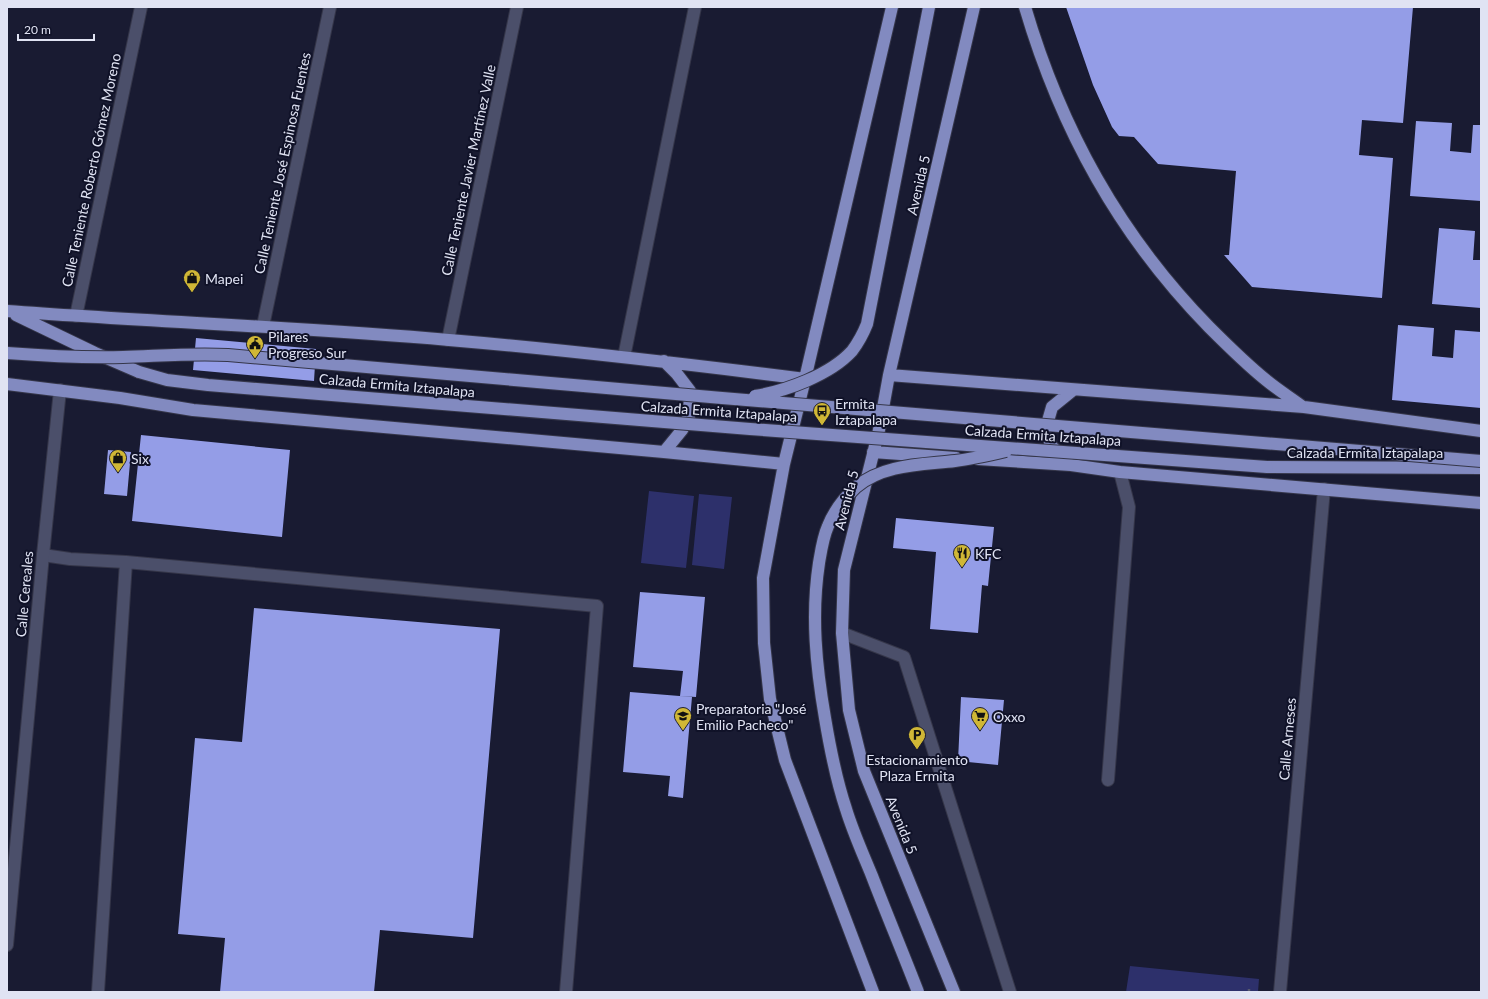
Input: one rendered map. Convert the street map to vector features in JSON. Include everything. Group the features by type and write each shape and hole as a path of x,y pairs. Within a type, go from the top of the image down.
{"main road":[{"path":"872,992 785,760 770,702 764,643 763,578 784,464 892,7"},
{"path":"722,398 768,394 791,387 812,378 843,359 861,338 871,309 929,7"},
{"name":"Avenida 5","path":"954,992 864,771 849,710 842,633 844,570 879,430 890,375 974,7"},
{"path":"1025,7 1040,55 1056,97 1078,145 1131,234 1161,273 1194,311 1224,342 1266,380 1304,407"},
{"name":"Calzada Ermita Iztapalapa","path":"8,312 263,326 448,340 664,361 805,379"},
{"name":"Calzada Ermita Iztapalapa","path":"8,312 139,372 167,380 208,386 750,429 1267,467 1481,468"},
{"name":"Calzada Ermita Iztapalapa","path":"7,353 39,356 93,357 204,354 228,355 722,398 1481,461"},
{"path":"664,361 690,390 689,416 682,430 664,452"},
{"name":"Calzada Ermita Iztapalapa","path":"890,375 1304,407 1481,432"},
{"path":"7,384 60,390 193,410 784,464"},
{"path":"1071,465 1051,446 1046,428 1052,407 1073,390"},
{"path":"918,992 859,844 835,773 822,702 815,635 814,608 816,582 821,554 827,527 835,512 857,487 869,478 899,467 963,460 1016,448"},
{"name":"Calzada Ermita Iztapalapa","path":"873,452 1071,465 1120,472 1481,503"}],"street":[{"name":"Calle Teniente Roberto Gómez Moreno","path":"76,316 141,7"},
{"name":"Calle Teniente José Espinosa Fuentes","path":"263,326 330,7"},
{"name":"Calle Teniente Javier Martínez Valle","path":"448,340 517,7"},
{"path":"624,357 695,7"},
{"name":"Calle Cereales","path":"7,944 43,555 60,390"},
{"path":"1108,780 1129,507 1120,472"},
{"name":"Calle Arneses","path":"1280,992 1324,489"},
{"path":"43,555 70,559 126,562 597,606 566,992"},
{"path":"98,992 126,562"},
{"path":"842,633 904,656 1010,992"}],"path":[{"path":"1249,987 1249,992"}],"shaded area":[{"path":"649,491 694,496 686,568 641,563"},
{"path":"699,494 732,497 724,569 692,565"},
{"path":"1130,966 1259,979 1258,992 1126,992"}],"building":[{"path":"1066,7 1413,7 1403,123 1362,120 1359,155 1393,158 1382,298 1252,287 1224,255 1229,255 1236,171 1158,164 1134,137 1119,136 1112,127 1093,85"},
{"path":"1416,121 1452,123 1450,151 1471,153 1473,125 1481,125 1481,201 1410,196"},
{"path":"1439,228 1475,231 1473,260 1481,260 1481,308 1432,304"},
{"path":"1398,325 1434,328 1432,356 1453,358 1455,330 1481,332 1481,408 1392,400"},
{"name":"Pilares Progreso Sur","path":"196,338 316,349 314,381 193,370"},
{"path":"141,435 290,450 282,537 132,521"},
{"name":"Six","path":"108,450 131,452 127,496 104,494"},
{"name":"KFC","path":"896,518 994,527 988,586 982,585 978,633 930,629 936,552 893,548"},
{"path":"640,592 705,597 696,697 680,696 683,671 633,667"},
{"path":"254,608 500,629 473,938 380,930 374,992 220,992 225,938 178,934 195,738 242,742"},
{"path":"630,692 692,697 683,798 668,796 670,776 623,772"},
{"name":"Oxxo","path":"961,697 1004,700 998,765 958,761"}],"place":[{"name":"Mapei","path":"192,293"},
{"name":"Pilares Progreso Sur","path":"255,359"},
{"name":"Ermita Iztapalapa","path":"822,426"},
{"name":"Six","path":"118,473"},
{"name":"KFC","path":"962,568"},
{"name":"Preparatoria \"José Emilio Pacheco\"","path":"683,731"},
{"name":"Oxxo","path":"980,731"},
{"name":"Estacionamiento Plaza Ermita","path":"917,750"}]}
